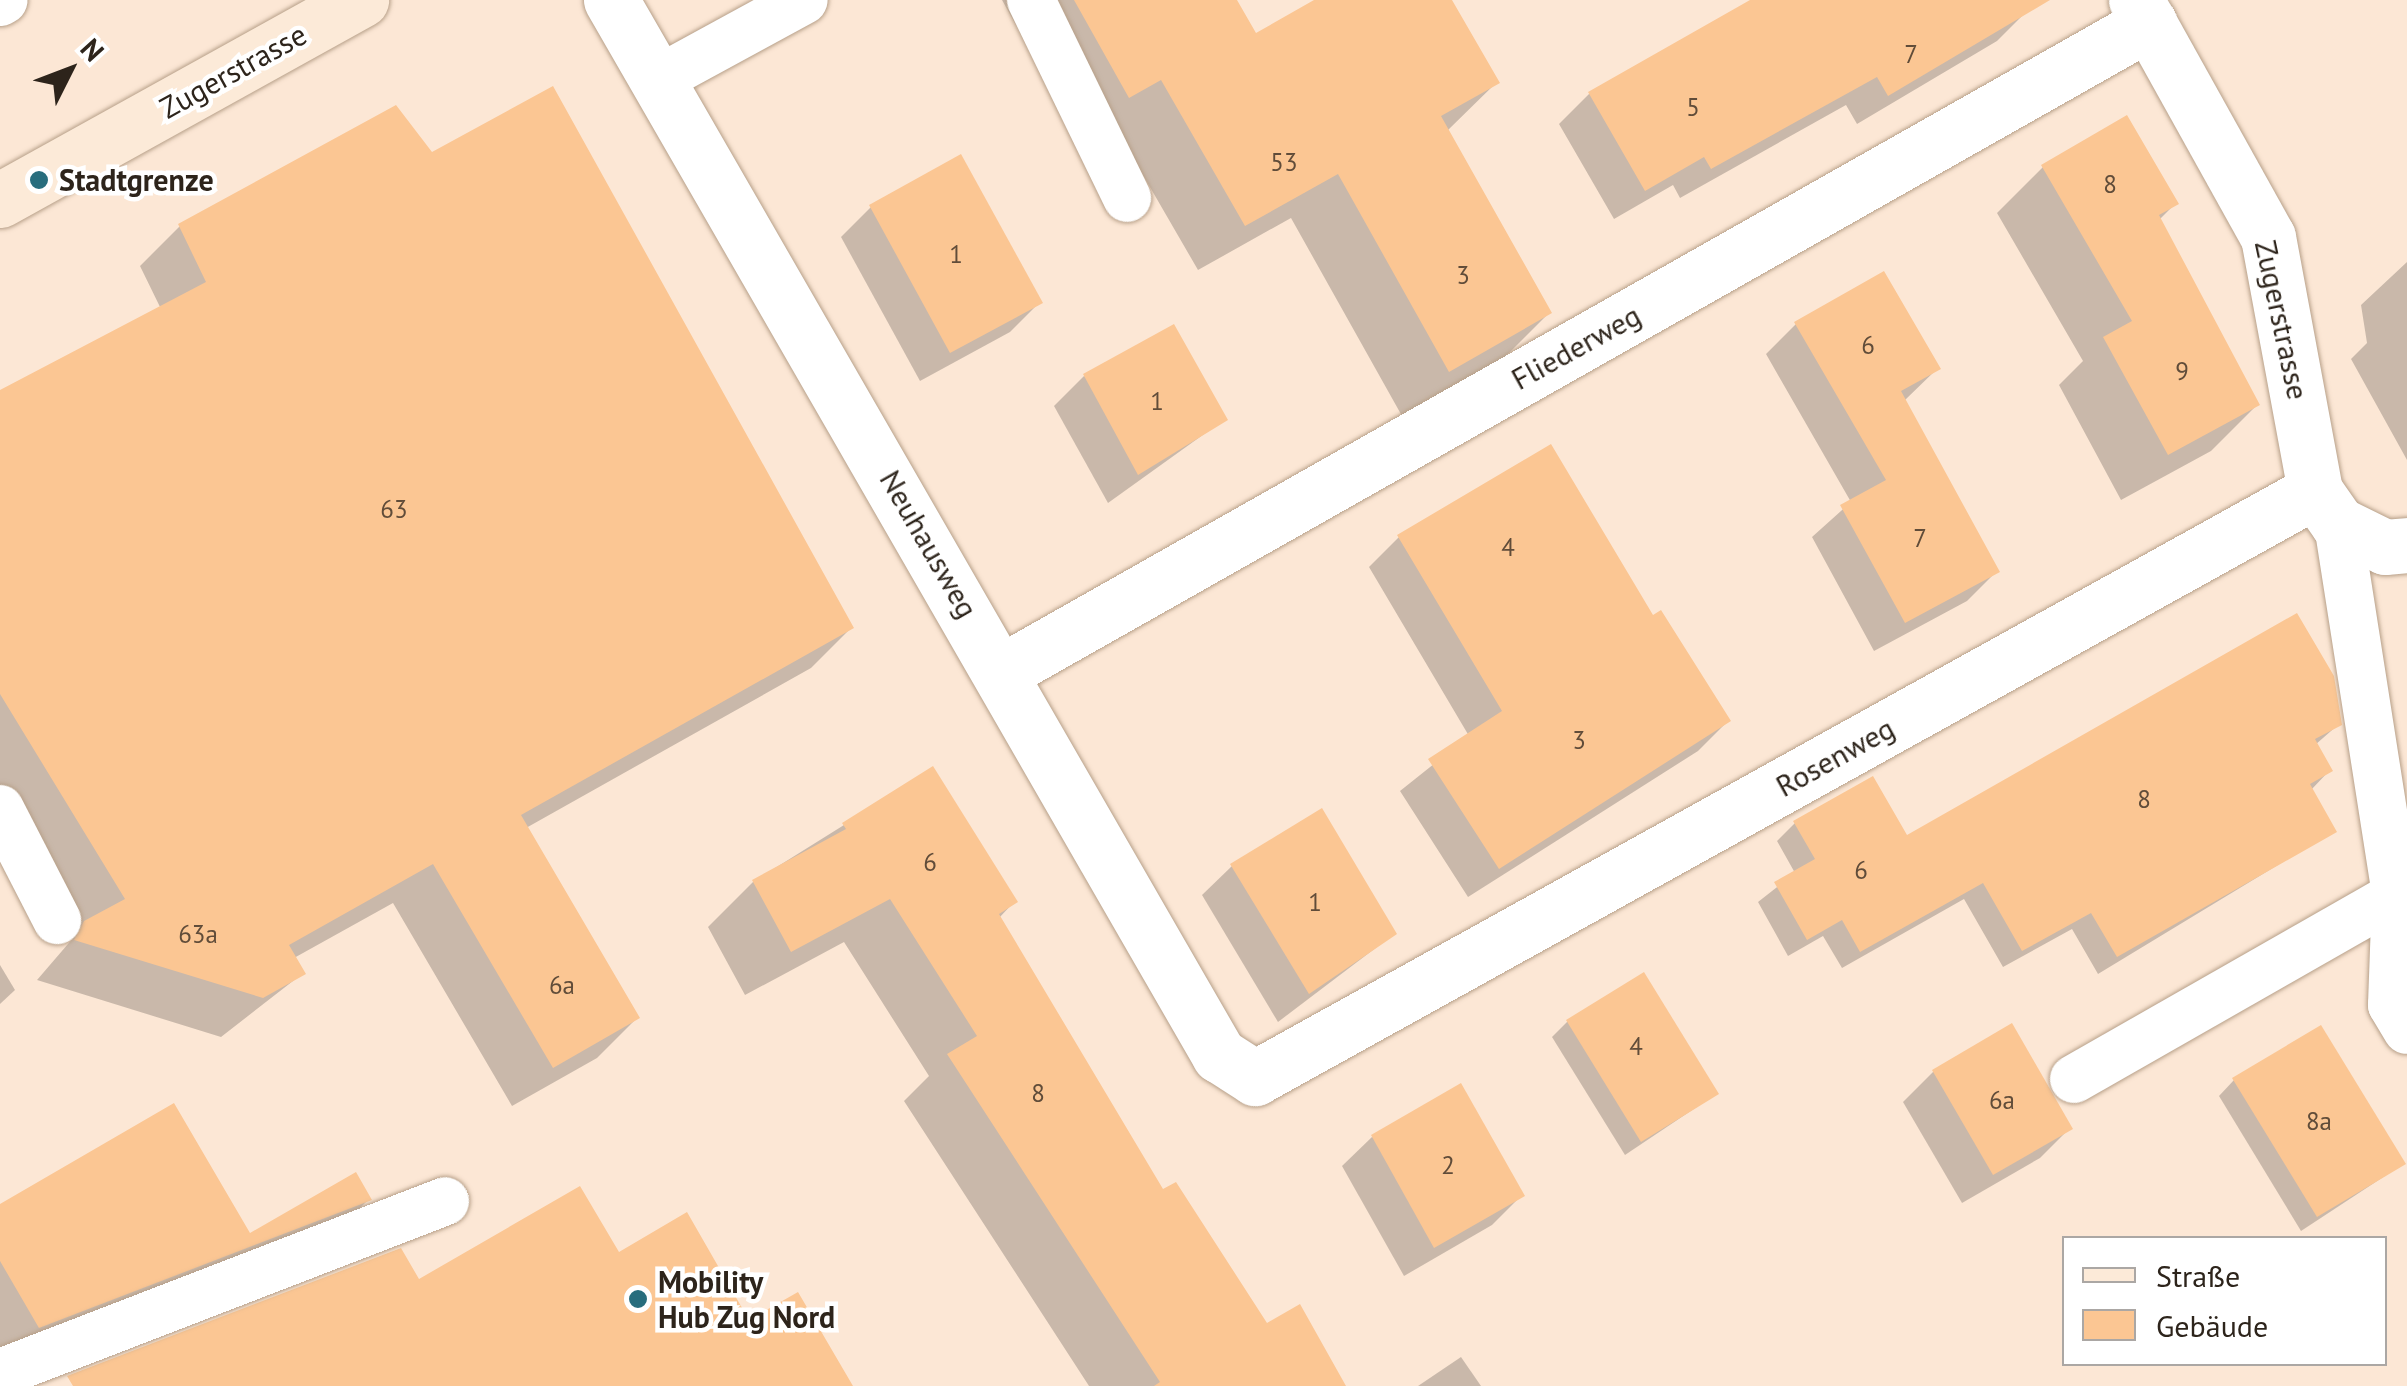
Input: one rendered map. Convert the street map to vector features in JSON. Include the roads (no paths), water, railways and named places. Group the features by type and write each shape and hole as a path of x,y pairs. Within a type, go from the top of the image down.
{"main road":[{"name":"Zugerstrasse","path":"0,200 361,0"}],"street":[{"name":"Neuhausweg","path":"610,0 1003,671 1219,1055 1255,1078"},
{"name":"Zugerstrasse","path":"2142,12 2268,237 2327,508"},
{"name":"Fliederweg","path":"1003,671 2142,12"},
{"path":"2327,508 2385,547 2407,545"},
{"name":"Rosenweg","path":"1255,1078 2327,508"}],"lane":[{"path":"657,80 804,0"},
{"path":"1031,0 1127,198"},
{"path":"2327,508 2396,835 2392,1005 2407,1030"},
{"path":"0,809 58,920"},
{"path":"2074,1079 2396,895"},
{"path":"0,1373 445,1201"}],"place":[{"name":"Stadtgrenze","path":"39,180"},
{"name":"Mobility Hub Zug Nord","path":"638,1299"}]}
